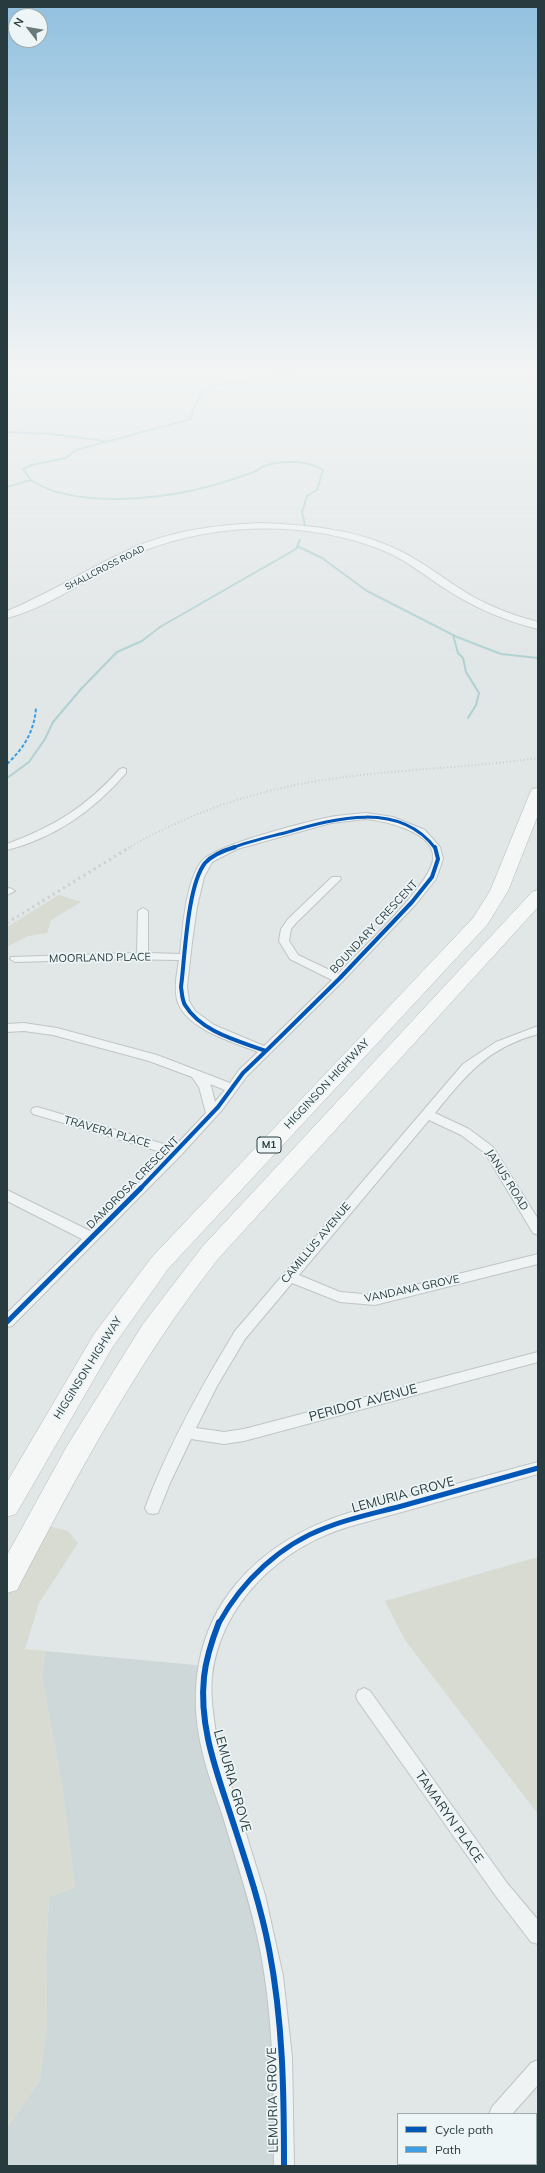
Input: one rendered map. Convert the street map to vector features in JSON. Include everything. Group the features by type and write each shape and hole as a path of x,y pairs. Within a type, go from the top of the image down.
{"highway":[{"name":"HIGGINSON HIGHWAY","path":"7,1506 103,1341 160,1263 480,921 499,891 538,793"},
{"name":"M1","path":"7,1581 119,1378 181,1287 210,1253 538,896"}],"street":[{"name":"SHALLCROSS ROAD","path":"7,615 45,599 138,549 175,537 217,530 272,527 330,533 376,545 431,570 491,604 538,620"},
{"name":"SHALLCROSS ROAD","path":"416,564 472,601 498,613 538,626"},
{"path":"7,847 50,832 77,815 103,794 123,771"},
{"name":"BOUNDARY CRESCENT","path":"344,817 379,817 413,827 428,838 435,847 438,858 437,866 432,877 412,902 339,979 266,1051 213,1029 190,1013 182,998 181,987 185,958 198,877 203,866 218,854 256,840 344,817"},
{"path":"336,879 292,921 286,929 284,941 290,953 300,962 339,979"},
{"path":"142,956 143,911"},
{"name":"MOORLAND PLACE","path":"15,959 142,956 185,958"},
{"path":"7,1028 24,1027 53,1031 153,1058 197,1076 232,1088"},
{"name":"CAMILLUS AVENUE","path":"153,1508 162,1483 226,1355 288,1276 467,1067 508,1039 538,1030"},
{"name":"DAMOROSA CRESCENT","path":"7,1322 178,1152 212,1114 243,1073 266,1051"},
{"path":"197,1076 205,1086 212,1114"},
{"name":"TRAVERA PLACE","path":"37,1111 178,1152"},
{"name":"JANUS ROAD","path":"427,1114 465,1132 489,1150 538,1230"},
{"path":"7,1195 92,1238"},
{"name":"VANDANA GROVE","path":"288,1276 342,1299 369,1300 538,1259"},
{"name":"PERIDOT AVENUE","path":"186,1433 224,1438 244,1435 538,1358"},
{"name":"LEMURIA GROVE","path":"284,2166 284,2074 279,2010 269,1948 252,1884 208,1740 202,1682 206,1656 214,1631 234,1596 253,1574 280,1552 305,1537 344,1522 538,1468"},
{"name":"TAMARYN PLACE","path":"364,1696 501,1890 538,1935"},
{"path":"500,2113 538,2070"}],"shaded area":[{"path":"59,895 81,902 51,920 47,933 28,936 7,947 7,927"},
{"path":"40,1524 68,1531 78,1543 39,1603 25,1649 45,1651 42,1677 63,1792 75,1887 49,1897 46,1954 47,2022 40,2080 7,2128 7,1585"},
{"path":"538,1557 538,1814 405,1640 385,1601"},
{"path":"45,1651 206,1666 206,1709 271,1945 286,2166 7,2166 7,2128 40,2080 47,2022 46,1954 49,1897 75,1887 63,1792 42,1677"}],"waterway":[{"path":"29,466 23,469 32,481 49,489 69,495 114,499 180,493 225,482 256,471 263,466"},
{"path":"305,526 302,512 307,496 317,490 323,470 316,466"},
{"path":"7,487 31,480"},
{"path":"297,546 300,540"},
{"path":"7,778 29,762 45,739 53,722 81,689 117,652 142,641 160,627 296,549 297,546"},
{"path":"297,546 322,558 367,591 457,637 501,654 538,658"},
{"path":"453,635 458,653 463,658 466,672 479,693 476,705 468,718"}],"railway":[{"path":"128,848 151,835 199,814 248,797 298,784 351,776 538,758"},
{"path":"7,923 130,847"}],"marked path":[{"path":"7,764 19,752 28,739 34,725 36,708"}],"cycle path":[{"path":"7,1322 177,1152 218,1107 243,1073 339,979 412,902 432,877 438,859 435,847 421,832 390,819 366,816 330,820 233,847 216,855 203,867 198,877 191,907 181,987 183,1001 191,1013 199,1021 234,1039 257,1047 266,1051"},
{"path":"284,2166 284,2111 278,2003 269,1949 256,1895 214,1765 208,1740 203,1708 204,1677 209,1649 219,1622 234,1598 253,1576 276,1556 313,1532 348,1520 538,1468"}]}
